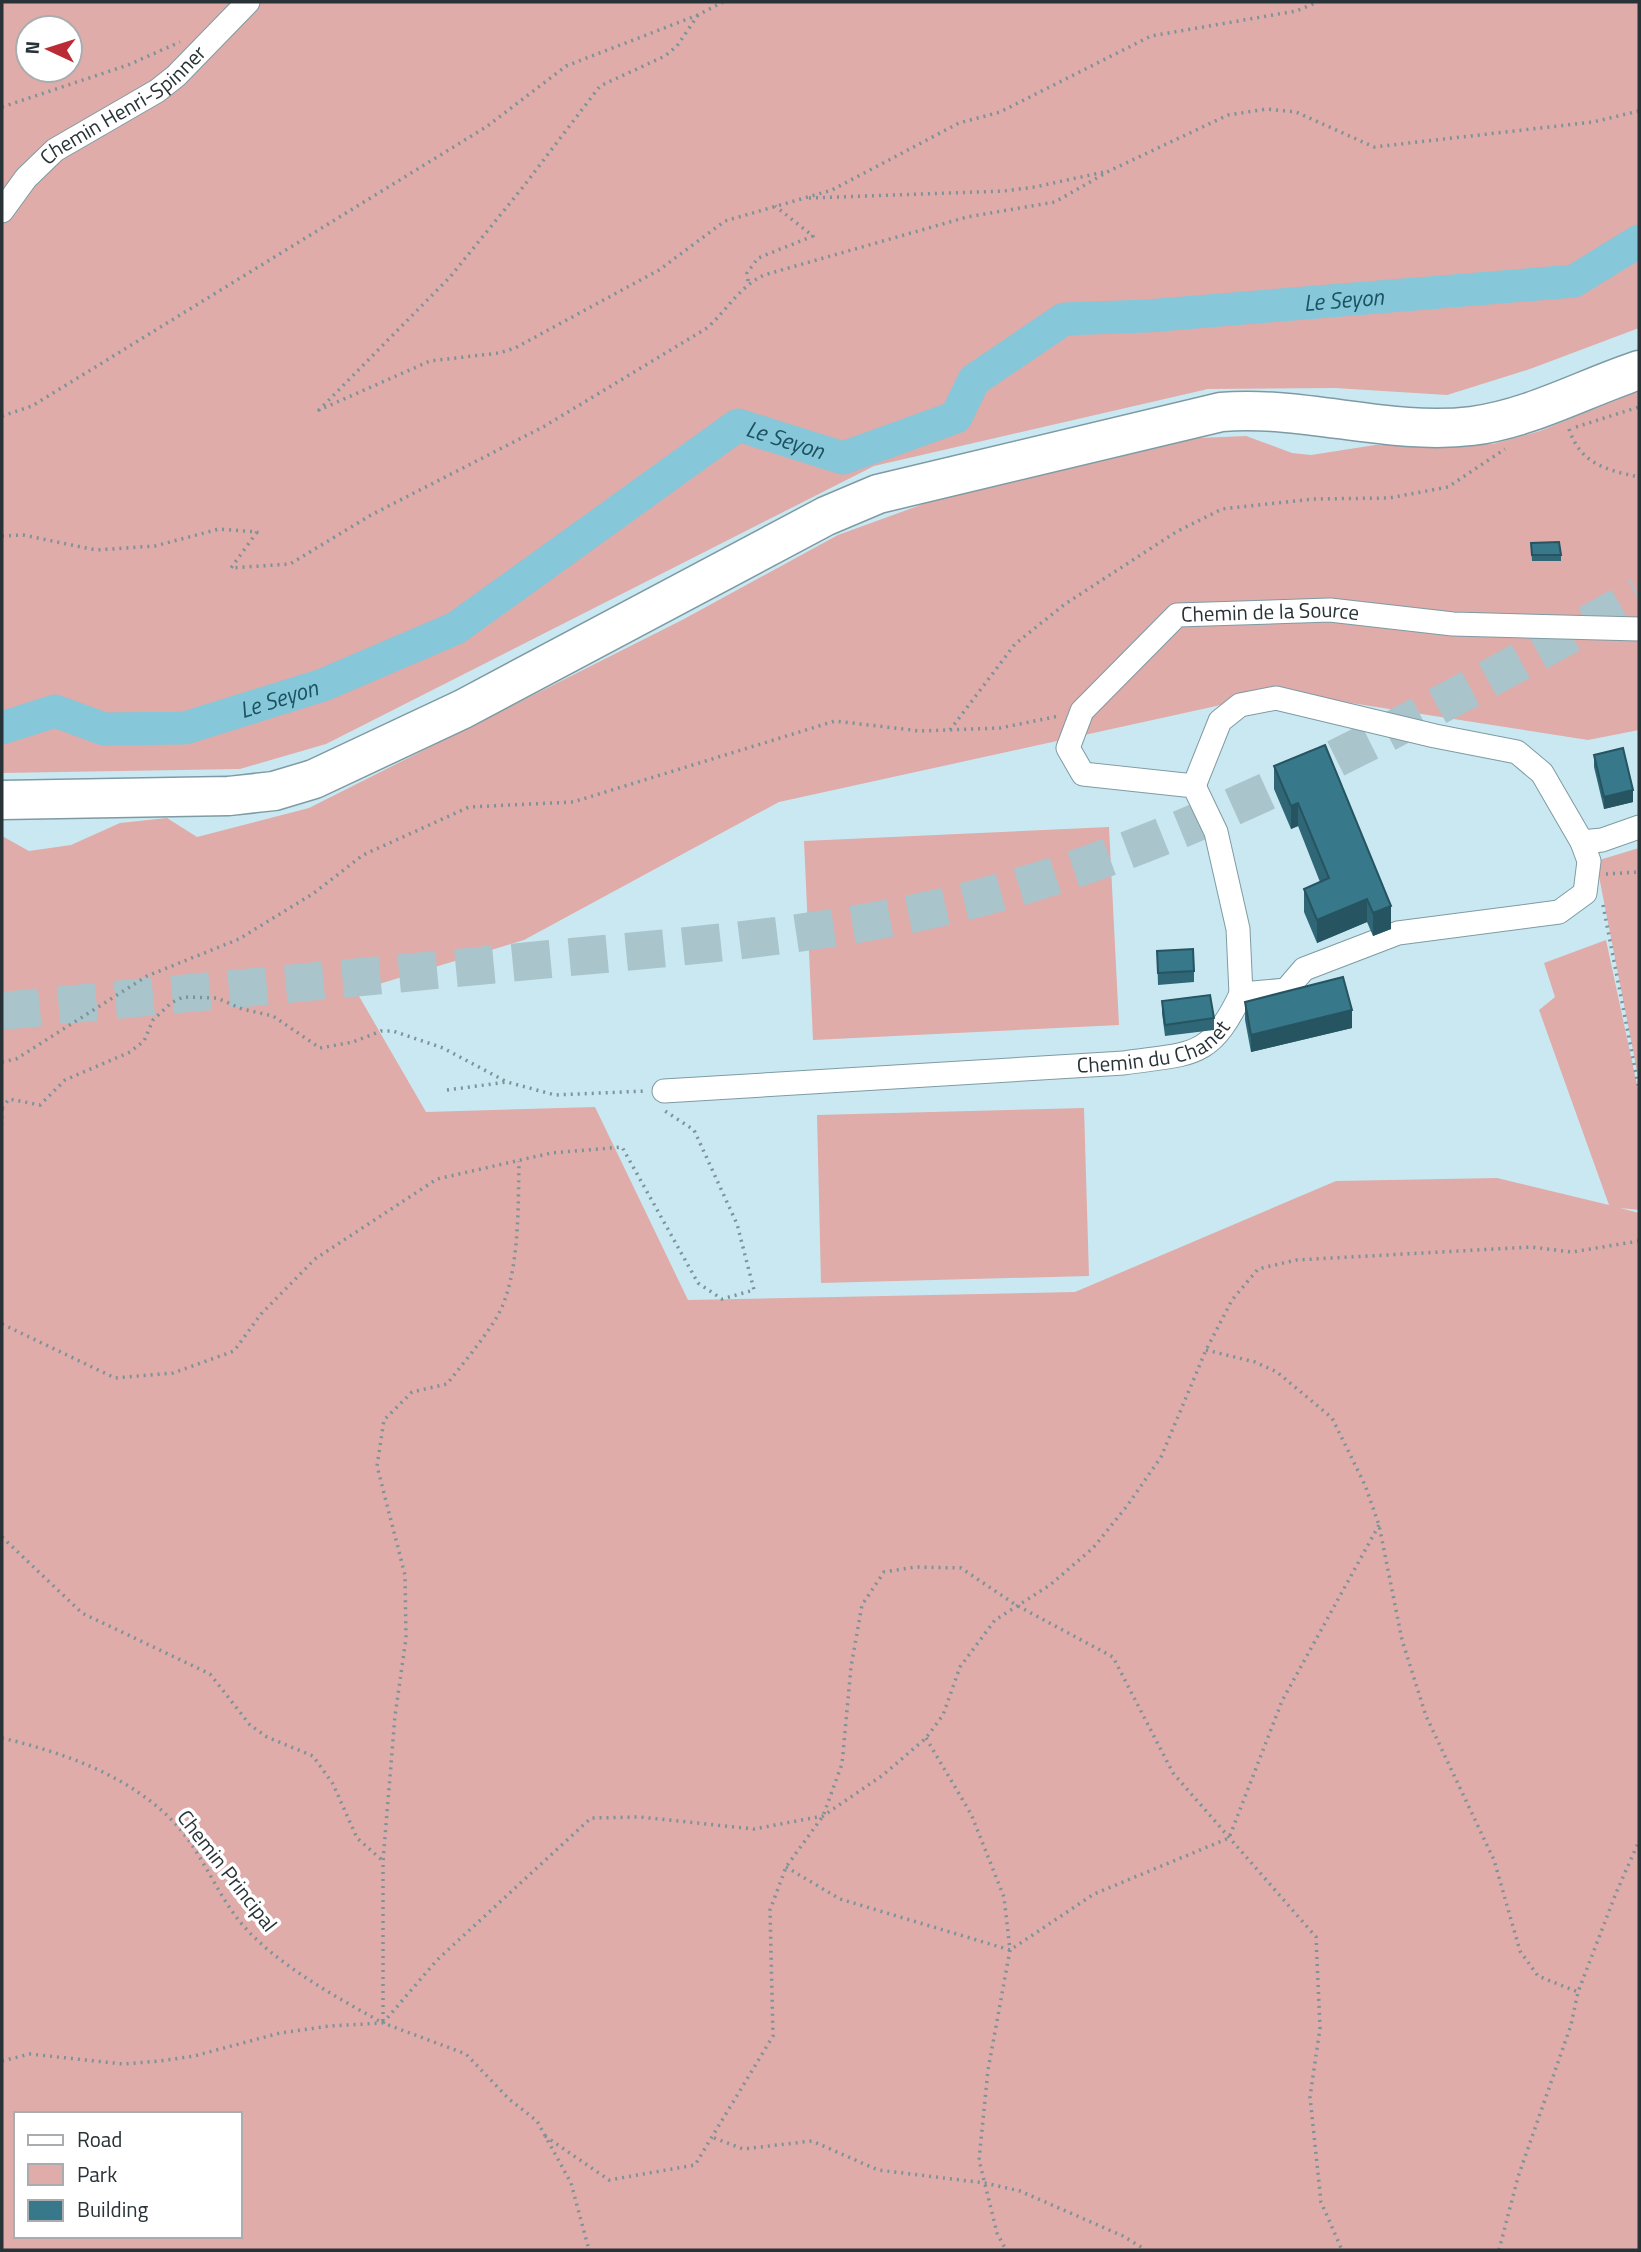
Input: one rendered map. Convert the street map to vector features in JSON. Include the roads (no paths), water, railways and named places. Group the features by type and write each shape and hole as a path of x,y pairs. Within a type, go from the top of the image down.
{"highway":[{"path":"1600,383 1639,359"},
{"path":"2,800 229,796 274,791 314,779 463,709 826,516 878,494 1221,412 1267,411 1419,426 1473,426 1510,417 1639,370"}],"street":[{"name":"Chemin Henri-Spinner","path":"2,211 26,178 55,150 157,91 248,2"},
{"name":"Chemin de la Source","path":"1194,786 1083,774 1068,748 1082,711 1177,615 1330,610 1453,624 1639,629"},
{"path":"1241,994 1238,929 1216,832 1194,786 1220,721 1240,705 1276,698 1435,736 1517,752 1542,773 1583,842 1639,827"},
{"name":"Chemin du Chanet","path":"664,1091 1124,1063 1196,1052 1225,1027 1241,994 1286,990 1304,969 1398,933 1559,912 1586,884 1589,861 1583,842"}],"waterway":[{"name":"Le Seyon","path":"2,728 55,711 104,729 185,728 323,685 456,628 738,425 843,458 956,417 974,380 1064,319 1147,316 1574,281 1639,241"}],"tunnel":[{"path":"2,1011 695,945 839,927 934,909 1027,884 1118,854 1208,818 1384,734 1639,596"}]}
